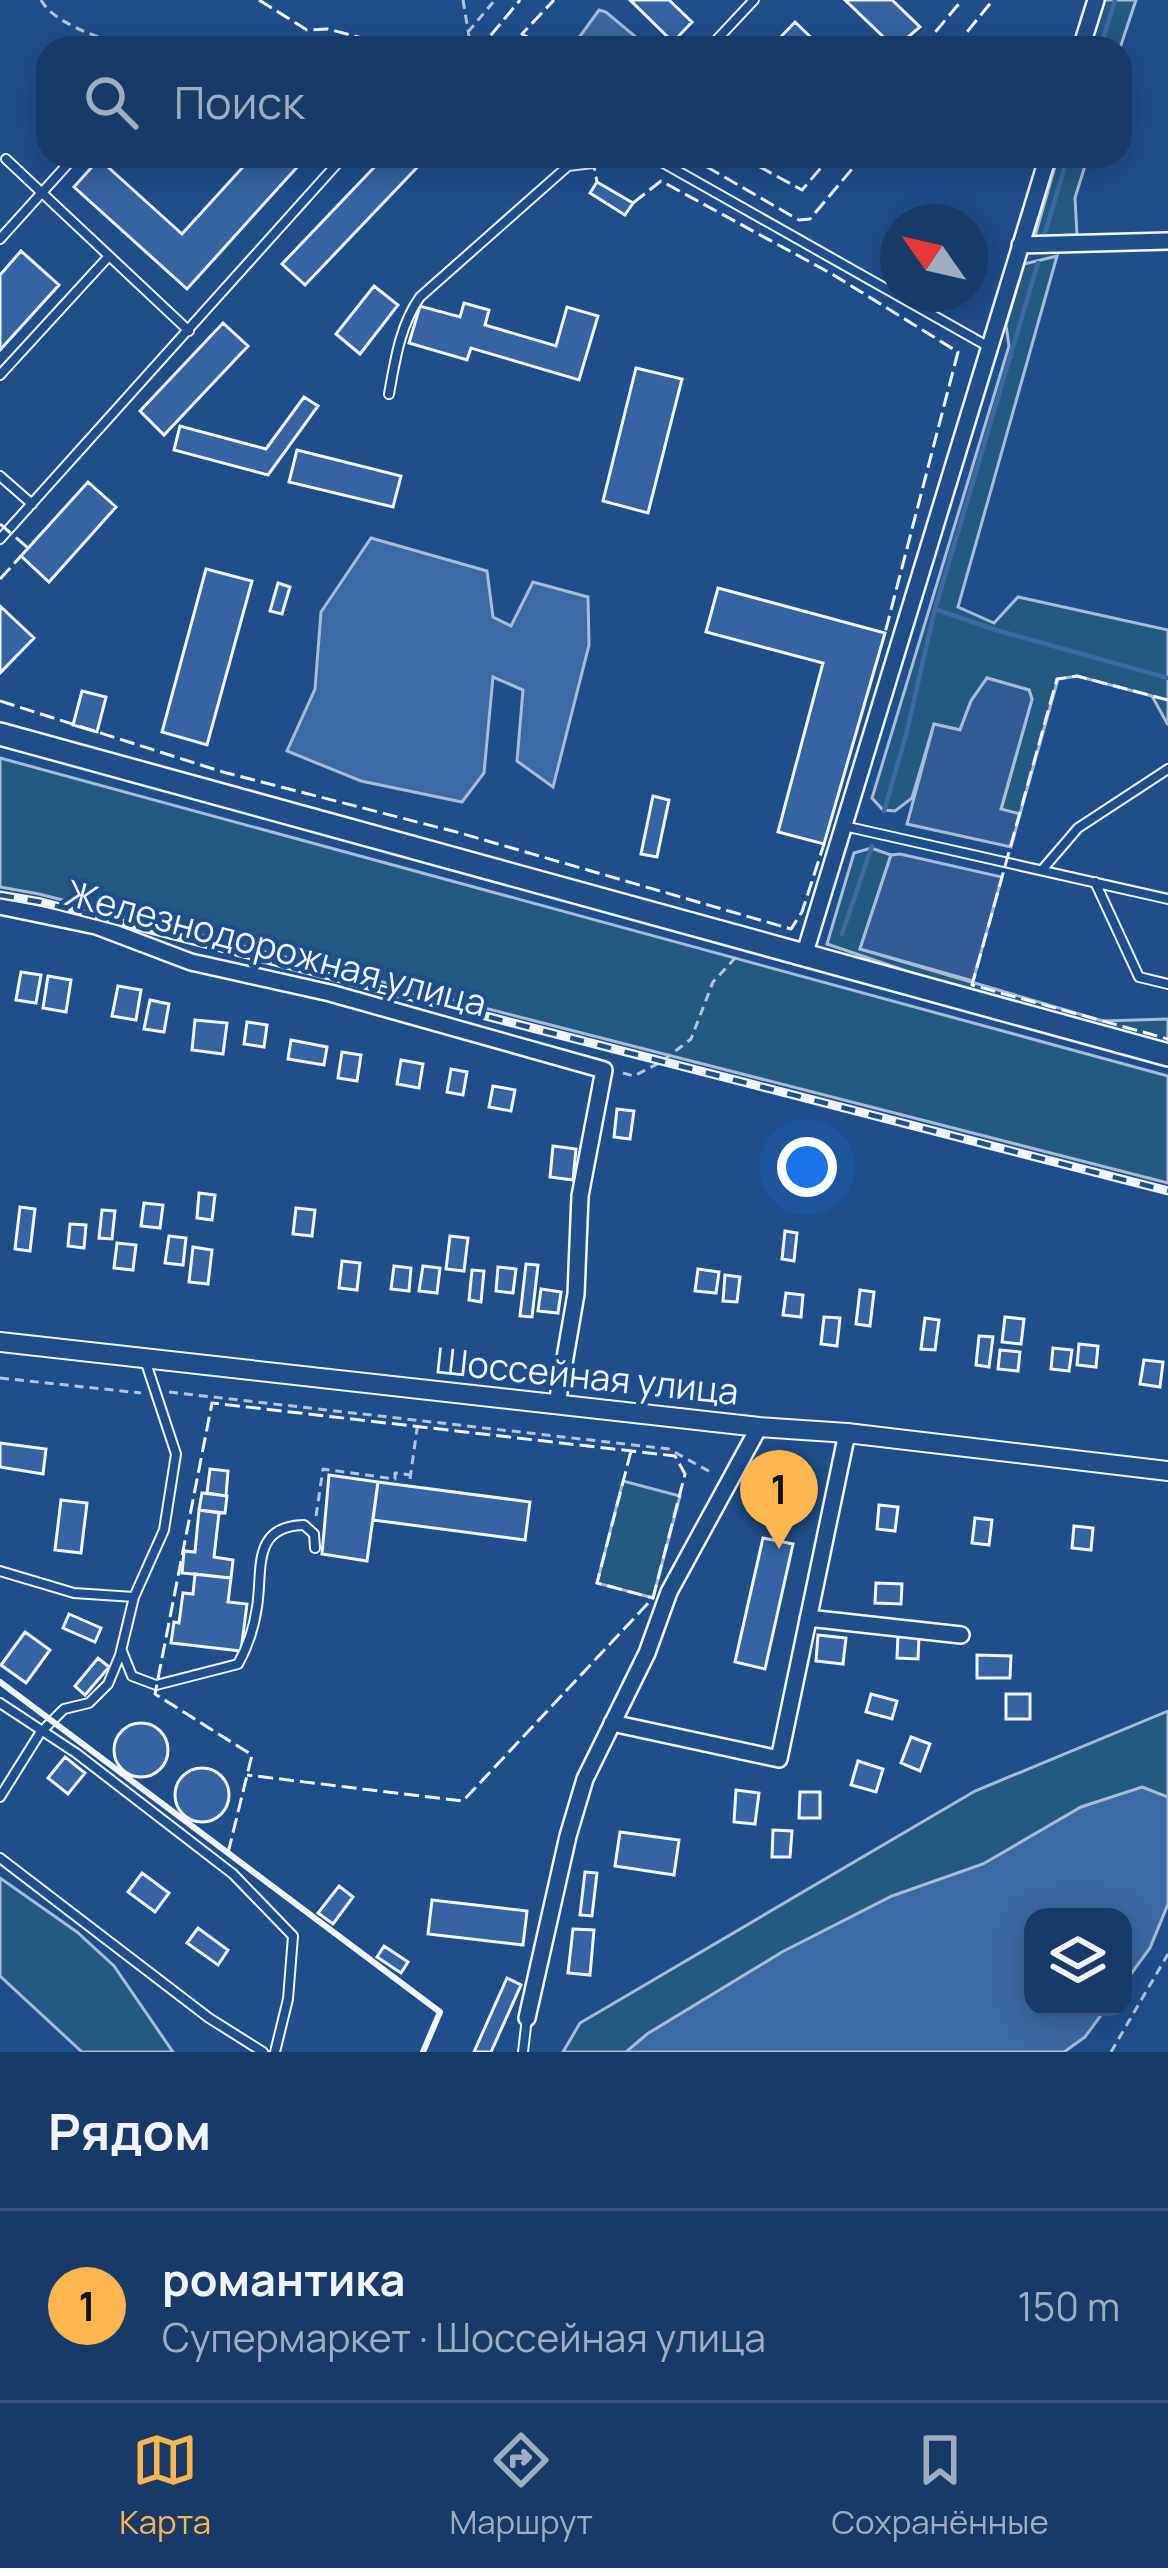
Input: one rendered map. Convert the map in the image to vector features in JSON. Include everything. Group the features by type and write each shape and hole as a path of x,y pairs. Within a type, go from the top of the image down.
{"main road":[{"path":"0,734 1168,1055"}],"street":[{"path":"1085,36 1096,0"},
{"path":"804,956 1044,168"},
{"path":"1020,245 1168,242"},
{"name":"Железнодорожная улица","path":"0,906 96,926 191,962 330,993 604,1070"},
{"path":"557,1404 576,1294 580,1196 604,1070"},
{"name":"Шоссейная улица","path":"0,1342 1168,1472"},
{"path":"527,2018 585,1778 647,1653 670,1592 759,1427"},
{"path":"612,1723 779,1760 848,1433"},
{"path":"808,1618 961,1635"}],"lane":[{"path":"720,36 754,0"},
{"path":"6,159 189,331"},
{"path":"0,239 64,168"},
{"path":"0,539 333,168"},
{"path":"388,394 410,310 420,297 566,168"},
{"path":"672,168 990,348"},
{"path":"0,375 109,256"},
{"path":"0,476 32,504"},
{"path":"1042,870 1078,828 1168,769"},
{"path":"844,826 1168,899"},
{"path":"1095,882 1139,977 1168,984"},
{"path":"0,1797 40,1733 64,1709 89,1703 108,1684 134,1597 164,1530 176,1454 144,1359"},
{"path":"122,1649 124,1665 132,1676 156,1685 238,1664 253,1627 264,1548 271,1536 284,1527 304,1525 314,1534 315,1548"},
{"path":"0,1571 74,1593 134,1597"},
{"path":"0,1702 76,1753 232,1874 293,1936 288,1999 275,2052"},
{"path":"0,1858 208,2018 263,2052"},
{"path":"523,2052 527,2018"}],"path":[{"path":"41,0 46,9 101,36"},
{"path":"463,0 468,36"},
{"path":"467,33 495,0"},
{"path":"604,1070 634,1076 691,1039 713,982 749,940"},
{"path":"0,1378 669,1449 729,1481"},
{"path":"314,1534 322,1469 411,1477 419,1420"},
{"path":"1111,2052 1168,1954"}],"shaded area":[{"path":"1103,0 1136,0 1124,36 1092,36"},
{"path":"599,10 635,36 580,36"},
{"path":"1055,168 1084,168 1075,198 1077,235 1035,236"},
{"path":"1057,256 958,607 994,623 1018,597 1168,630 1168,725 1152,696 1077,676 1058,679 1020,814 1001,810 1032,699 1029,690 987,678 971,701 960,730 934,724 912,798 895,811 883,810 872,798 1009,346 1006,325 1024,264"},
{"path":"371,538 487,571 493,617 511,626 533,582 588,597 589,645 553,787 517,761 523,690 493,677 484,773 462,802 361,781 287,751 315,689 321,612"},
{"path":"987,678 1029,690 1032,699 1001,809 1020,814 1011,847 907,824 934,724 960,730 971,701"},
{"path":"0,758 1168,1076 1168,1183 0,887"},
{"path":"871,848 891,855 860,949 1103,1021 1168,1019 1168,1046 924,977 827,944 854,853"},
{"path":"891,855 1002,877 973,981 860,949"},
{"path":"623,1481 680,1496 653,1598 597,1583"},
{"path":"1168,1711 1168,1800 656,2052 563,2052 580,2023 975,1791"},
{"path":"1142,1787 1168,1797 1168,1904 1150,1948 1132,1973 1132,1908 1024,1908 1024,2016 1100,2016 1085,2037 1064,2052 626,2052 647,2034 782,1952 892,1896 983,1864 1081,1807"},
{"path":"0,1878 77,1932 114,1966 173,2052 82,2052 0,1976"}],"building":[{"path":"630,0 669,0 692,22 679,36 667,36"},
{"path":"845,0 892,0 920,27 909,36 882,36"},
{"path":"795,22 810,36 782,36"},
{"path":"91,168 109,168 182,234 242,168 296,168 187,289 74,187"},
{"path":"374,168 417,168 305,285 282,264"},
{"path":"597,182 633,203 625,215 590,193"},
{"path":"21,251 59,285 0,350 0,275"},
{"path":"374,286 398,305 360,354 336,334"},
{"path":"464,303 489,310 485,325 556,346 567,307 598,316 579,380 471,348 467,360 409,343 420,306 460,317"},
{"path":"223,323 248,346 164,435 140,411"},
{"path":"636,368 682,379 648,513 603,501"},
{"path":"304,397 318,406 268,475 174,450 180,426 266,449"},
{"path":"297,450 401,476 393,507 289,482"},
{"path":"88,482 116,507 49,582 21,556"},
{"path":"206,569 252,581 207,745 162,732"},
{"path":"278,583 290,587 282,614 270,611"},
{"path":"718,588 885,633 824,844 778,832 823,663 706,632"},
{"path":"0,606 34,638 0,673"},
{"path":"82,691 106,697 97,732 73,725"},
{"path":"653,796 669,800 657,857 641,854"},
{"path":"21,972 41,975 36,1003 16,1000"},
{"path":"48,976 71,980 66,1012 43,1008"},
{"path":"118,986 141,990 136,1020 112,1016"},
{"path":"150,1000 169,1004 164,1032 144,1029"},
{"path":"195,1020 227,1023 223,1054 192,1050"},
{"path":"247,1022 267,1025 264,1047 244,1044"},
{"path":"291,1040 327,1047 324,1065 288,1059"},
{"path":"342,1052 361,1055 357,1081 338,1078"},
{"path":"401,1060 423,1064 419,1088 397,1084"},
{"path":"451,1069 467,1072 463,1095 447,1092"},
{"path":"493,1086 515,1090 511,1111 489,1107"},
{"path":"617,1109 634,1111 630,1139 614,1137"},
{"path":"553,1146 576,1149 573,1180 550,1177"},
{"path":"199,1193 215,1195 212,1220 197,1218"},
{"path":"144,1203 163,1205 160,1228 141,1226"},
{"path":"20,1207 35,1209 30,1251 15,1249"},
{"path":"296,1208 315,1210 312,1236 293,1234"},
{"path":"102,1210 115,1211 112,1239 99,1238"},
{"path":"70,1224 86,1225 84,1248 68,1246"},
{"path":"785,1231 797,1233 794,1261 782,1259"},
{"path":"169,1236 186,1238 183,1265 165,1263"},
{"path":"450,1236 468,1238 464,1271 446,1269"},
{"path":"117,1243 136,1245 133,1270 114,1268"},
{"path":"193,1247 212,1250 208,1284 189,1282"},
{"path":"342,1261 360,1263 357,1290 339,1288"},
{"path":"526,1264 538,1265 532,1317 520,1316"},
{"path":"394,1266 411,1268 409,1291 391,1289"},
{"path":"423,1266 440,1268 437,1293 419,1291"},
{"path":"498,1267 516,1269 513,1293 496,1291"},
{"path":"698,1269 719,1272 716,1293 695,1291"},
{"path":"472,1270 484,1271 481,1302 469,1300"},
{"path":"725,1275 740,1277 737,1302 723,1301"},
{"path":"541,1289 561,1292 558,1313 538,1311"},
{"path":"860,1290 874,1292 870,1326 856,1324"},
{"path":"786,1293 803,1295 801,1317 783,1315"},
{"path":"824,1317 840,1318 837,1346 821,1344"},
{"path":"1005,1317 1024,1319 1021,1344 1002,1342"},
{"path":"925,1318 939,1320 935,1350 921,1349"},
{"path":"979,1336 993,1337 989,1367 976,1365"},
{"path":"1079,1344 1098,1346 1096,1367 1077,1365"},
{"path":"1053,1348 1072,1350 1069,1371 1051,1369"},
{"path":"1000,1350 1020,1352 1018,1371 998,1369"},
{"path":"1144,1360 1163,1362 1160,1387 1140,1384"},
{"path":"0,1443 46,1449 43,1474 0,1467"},
{"path":"210,1469 228,1471 226,1496 207,1493"},
{"path":"329,1475 378,1482 367,1561 322,1554"},
{"path":"378,1482 530,1502 525,1540 373,1520"},
{"path":"202,1493 227,1496 225,1513 199,1510"},
{"path":"61,1500 87,1503 81,1553 55,1550"},
{"path":"879,1505 898,1507 895,1531 877,1529"},
{"path":"199,1510 219,1513 214,1557 233,1560 231,1578 182,1573 184,1551 195,1552"},
{"path":"975,1518 992,1520 989,1545 972,1543"},
{"path":"1074,1526 1093,1528 1091,1550 1072,1548"},
{"path":"763,1538 793,1544 765,1669 735,1662"},
{"path":"195,1574 231,1578 228,1602 247,1604 241,1651 171,1643 183,1593 193,1594"},
{"path":"876,1583 902,1584 901,1604 875,1603"},
{"path":"69,1614 101,1628 95,1642 63,1628"},
{"path":"25,1632 50,1650 26,1683 1,1665"},
{"path":"818,1635 846,1638 843,1664 816,1661"},
{"path":"898,1635 919,1637 918,1659 897,1658"},
{"path":"977,1655 1011,1656 1010,1678 977,1678"},
{"path":"98,1658 109,1667 85,1695 75,1686"},
{"path":"871,1694 897,1701 892,1719 866,1712"},
{"path":"1006,1694 1030,1694 1030,1719 1006,1719"},
{"path":"141,1723 160,1731 168,1750 160,1769 141,1777 122,1769 114,1750 122,1731"},
{"path":"911,1737 930,1744 920,1771 901,1763"},
{"path":"65,1757 85,1773 68,1794 48,1778"},
{"path":"858,1761 883,1769 876,1792 851,1785"},
{"path":"202,1768 221,1776 229,1795 221,1814 202,1822 183,1814 175,1795 183,1776"},
{"path":"736,1790 759,1793 755,1824 734,1822"},
{"path":"800,1792 820,1792 820,1818 799,1818"},
{"path":"773,1830 792,1831 790,1857 772,1857"},
{"path":"620,1832 679,1840 674,1875 615,1866"},
{"path":"585,1872 597,1873 592,1916 580,1915"},
{"path":"142,1873 169,1893 155,1912 128,1892"},
{"path":"339,1886 353,1897 333,1924 318,1913"},
{"path":"432,1900 527,1911 523,1945 428,1934"},
{"path":"198,1928 228,1950 218,1965 187,1943"},
{"path":"573,1929 594,1930 590,1975 568,1973"},
{"path":"384,1946 408,1962 401,1973 377,1957"},
{"path":"507,1978 521,1985 491,2052 474,2052"}],"waterway":[{"path":"1104,36 1115,0"},
{"path":"1045,233 1064,168"},
{"path":"884,811 935,609 1038,263"},
{"path":"935,609 1168,678"},
{"path":"842,934 872,846"}],"railway":[{"path":"0,895 1168,1191"}],"fence":[{"path":"259,0 307,30 328,29 355,36"},
{"path":"490,36 520,0"},
{"path":"525,36 522,34 554,0"},
{"path":"932,36 962,0"},
{"path":"964,36 993,0"},
{"path":"594,168 597,182"},
{"path":"709,168 799,220 810,219 853,168"},
{"path":"762,168 802,190 821,168"},
{"path":"633,203 661,181 832,274 958,352 885,633"},
{"path":"0,524 28,548"},
{"path":"0,579 21,556"},
{"path":"1168,700 1077,676 1057,679 972,985 1168,1039"},
{"path":"0,701 223,772 460,833 791,929 802,912 824,844"},
{"path":"228,1853 252,1755 155,1694 212,1403 675,1456 685,1474 653,1598 463,1801 247,1775"},
{"path":"631,1451 597,1583 653,1598"}],"wall":[{"path":"0,1682 440,2012 423,2052"}],"place":[{"name":"романтика","path":"779,1549"}]}
